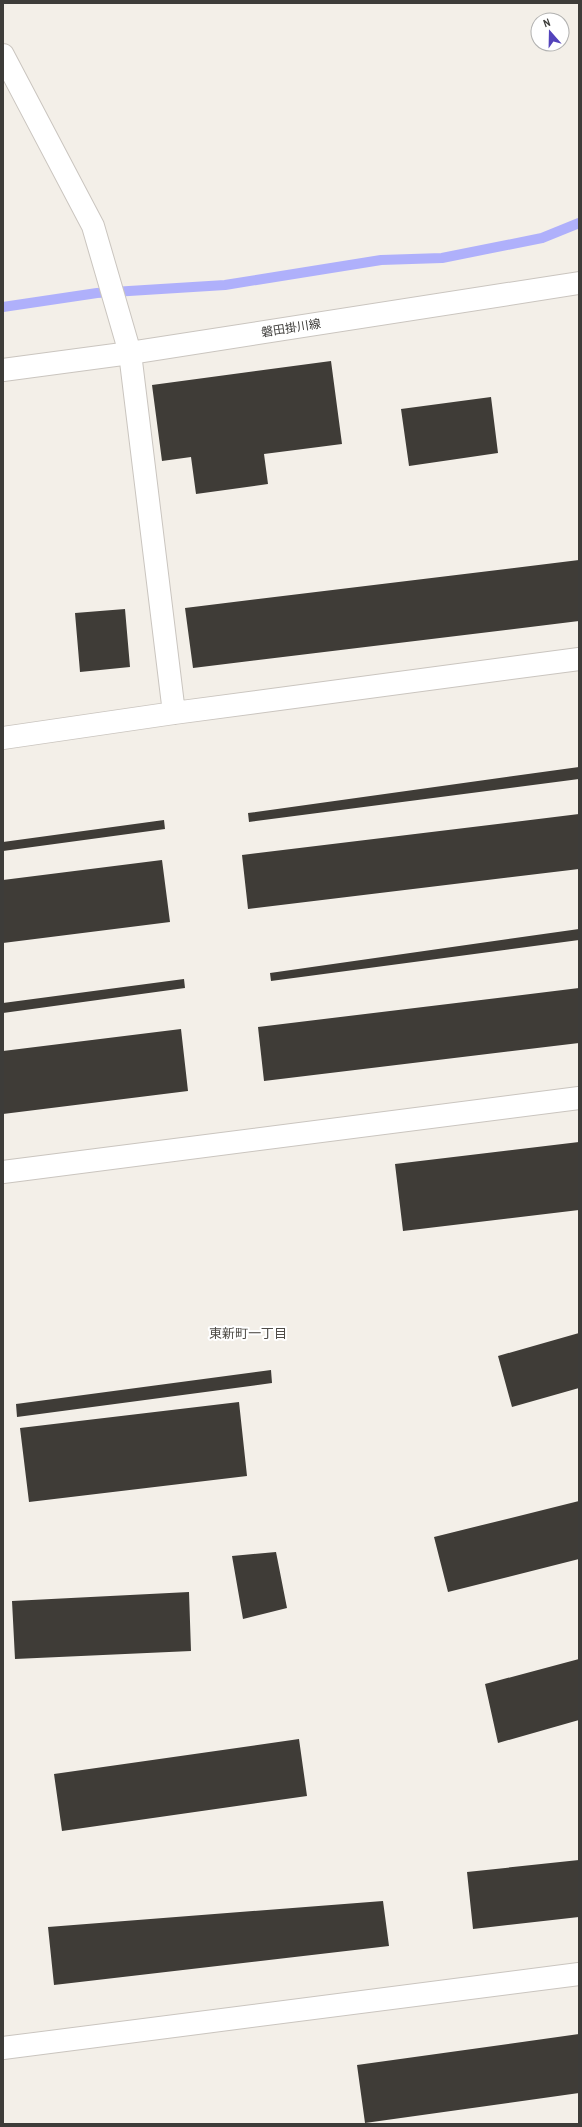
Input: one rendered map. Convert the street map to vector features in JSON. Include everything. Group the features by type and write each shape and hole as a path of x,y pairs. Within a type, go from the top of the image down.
{"street":[{"path":"3,55 93,226 130,354 174,712"},
{"name":"磐田掛川線","path":"3,370 130,354 579,283"},
{"path":"3,738 174,712 579,659"},
{"path":"3,1172 579,1098"},
{"path":"3,2048 579,1974"}],"building":[{"path":"331,361 342,444 264,454 268,484 196,494 191,457 162,461 152,385"},
{"path":"491,397 498,453 409,466 401,409"},
{"path":"579,560 579,621 193,668 185,608"},
{"path":"125,609 130,667 80,672 75,613"},
{"path":"579,767 579,779 249,822 248,813"},
{"path":"579,814 579,869 248,909 242,855"},
{"path":"164,820 165,829 3,851 3,842"},
{"path":"162,860 170,922 3,943 3,880"},
{"path":"579,929 579,940 271,981 270,973"},
{"path":"184,979 185,988 3,1013 3,1003"},
{"path":"579,988 579,1043 264,1081 258,1027"},
{"path":"181,1029 188,1091 3,1114 3,1051"},
{"path":"579,1142 579,1210 403,1231 395,1164"},
{"path":"579,1333 579,1388 512,1407 498,1356"},
{"path":"271,1370 272,1383 17,1417 16,1404"},
{"path":"239,1402 247,1476 29,1502 20,1428"},
{"path":"579,1501 579,1559 448,1592 434,1537"},
{"path":"276,1552 287,1608 243,1619 232,1556"},
{"path":"189,1592 191,1651 15,1659 12,1601"},
{"path":"579,1659 579,1720 498,1743 485,1684"},
{"path":"299,1739 307,1796 62,1831 54,1774"},
{"path":"579,1860 579,1917 473,1929 467,1872"},
{"path":"383,1901 389,1946 54,1985 48,1927"},
{"path":"579,2034 579,2093 365,2123 357,2065"}],"waterway":[{"path":"3,307 97,293 225,285 381,260 442,258 542,238 579,223"}],"district":[{"name":"東新町一丁目","path":"248,1333"}]}
